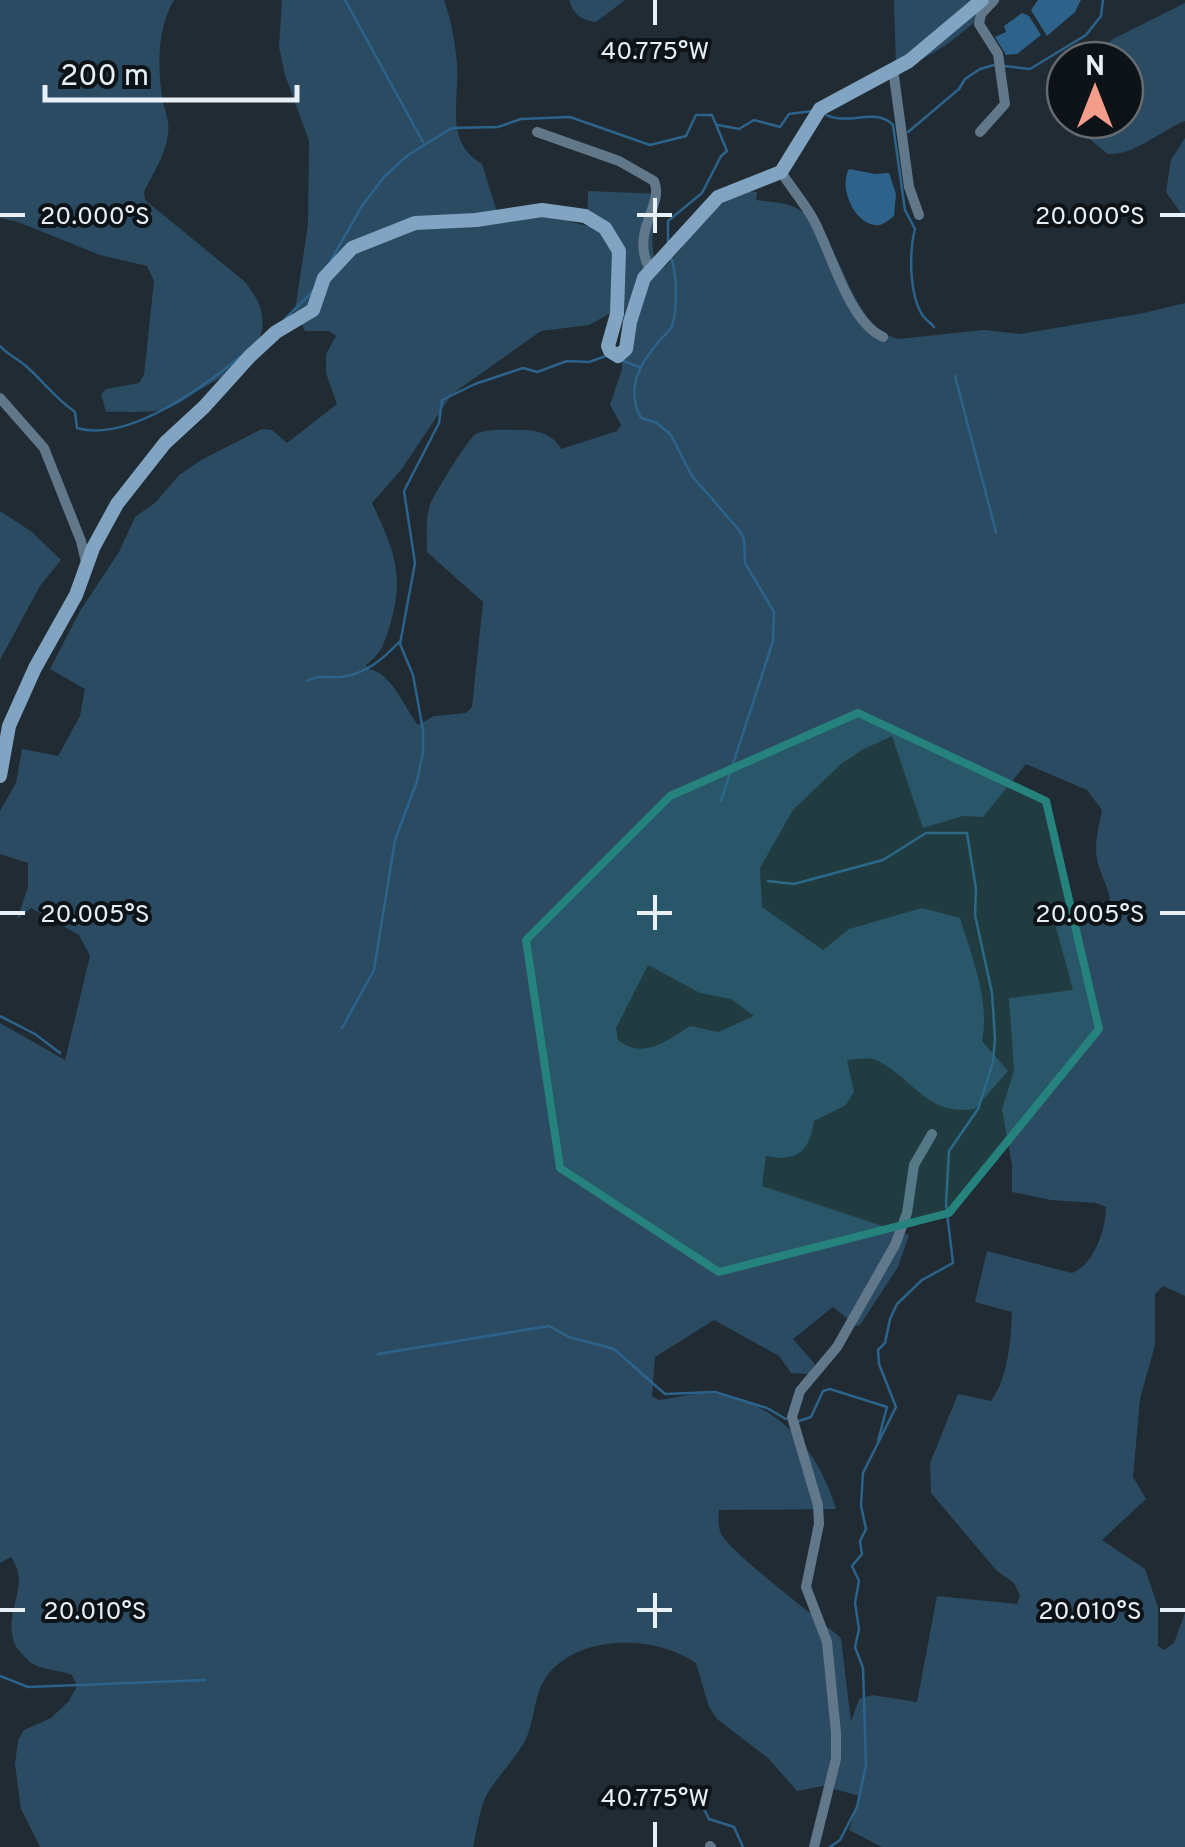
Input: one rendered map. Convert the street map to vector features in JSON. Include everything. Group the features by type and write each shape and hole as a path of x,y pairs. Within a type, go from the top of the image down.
{"street":[{"path":"0,776 3,734 76,595 86,564 116,504 165,443 263,344 313,310 318,289 333,266 352,248 369,238 415,223 476,220 542,210 585,216 605,228 619,251 618,314 608,346 618,356 626,348 638,290 650,270 718,197 782,172 820,109 922,51 982,0"},
{"path":"980,132 1005,104 998,54 979,24 981,14 994,0"},
{"path":"893,69 908,187 919,215"},
{"path":"537,132 619,161 654,181 657,194 646,218 642,251 650,270"},
{"path":"782,172 811,215 854,308 869,328 883,337"},
{"path":"0,398 44,448 82,540 86,564"},
{"path":"814,1847 836,1758 836,1733 826,1642 806,1587 819,1524 818,1505 792,1417 800,1391 837,1347 886,1262 907,1213 914,1165 932,1134"}],"highlighted area":[{"path":"858,713 1046,801 1099,1029 949,1213 719,1272 560,1168 526,940 670,796"}],"shaded area":[{"path":"0,0 174,0 164,23 159,63 168,121 167,141 144,192 145,200 244,281 262,315 262,330 256,344 234,368 169,408 106,412 101,394 106,389 139,383 144,375 154,281 147,266 100,255 0,218"},
{"path":"282,0 444,0 457,63 458,132 470,155 482,164 498,215 549,216 587,226 588,191 660,194 653,253 660,271 716,208 743,192 757,192 756,200 790,205 811,219 824,235 866,316 880,330 898,339 984,330 1020,334 1185,303 1185,1296 1163,1286 1155,1294 1155,1345 1140,1399 1133,1477 1146,1499 1102,1540 1145,1569 1158,1607 1158,1646 1164,1650 1174,1643 1185,1613 1185,1847 882,1847 849,1830 860,1796 823,1786 797,1791 768,1758 717,1719 709,1707 696,1663 660,1647 618,1643 577,1652 546,1677 524,1743 484,1800 473,1847 40,1847 21,1809 15,1764 18,1740 24,1730 51,1718 69,1701 77,1686 72,1675 33,1664 16,1647 12,1623 17,1568 11,1557 0,1563 0,1023 65,1060 90,956 79,935 31,908 17,919 28,887 28,863 0,854 0,811 16,783 22,749 58,756 80,716 85,689 50,669 80,611 119,552 135,517 156,502 179,475 203,459 262,429 272,430 287,443 337,404 326,373 326,354 336,336 329,331 305,331 295,310 308,225 309,141 279,47","holes":["625,300 622,369 610,405 621,425 617,431 561,449 549,436 534,431 481,432 466,445 430,505 427,552 483,602 472,707 466,713 434,716 418,725 391,684 366,665 384,643 397,591 395,563 372,503 401,470 452,394 541,331 589,325 618,309","892,736 923,828 963,816 983,817 1026,764 1087,790 1102,810 1096,853 1110,902 1108,921 1051,909 1073,990 1009,998 1014,1071 1002,1109 1012,1165 1012,1192 1106,1207 1101,1235 1087,1262 1072,1273 987,1251 975,1302 1012,1312 1005,1370 991,1401 958,1394 930,1463 931,1493 997,1571 1014,1583 1020,1595 1017,1604 937,1596 917,1702 872,1695 859,1699 851,1722 841,1638 741,1556 721,1534 719,1525 719,1510 836,1509 819,1467 792,1432 757,1406 713,1394 659,1400 652,1396 655,1357 714,1320 779,1356 791,1373 809,1374 815,1364 793,1339 833,1307 856,1326 860,1325 898,1267 909,1235 762,1186 766,1156 785,1158 799,1153 809,1141 814,1121 846,1105 854,1092 847,1060 878,1061 933,1102 959,1110 975,1109 1008,1071 982,1041 982,994 960,918 922,908 849,929 823,950 762,907 760,868 793,810 841,764","648,965 700,993 731,999 754,1016 718,1032 690,1026 646,1048 628,1046 618,1040 616,1028"]},
{"path":"569,0 625,0 596,22 579,16"},
{"path":"894,0 1000,0 939,50 896,67"},
{"path":"1038,0 1081,0 1075,12 1047,36 1031,10"},
{"path":"1185,3 1185,121 1137,147 1108,154 1091,140 1145,140 1145,40 1113,39"},
{"path":"1022,13 1029,16 1041,35 1017,54 1006,55 995,37 1006,32 1004,26"},
{"path":"1185,138 1185,219 1166,192 1171,160"},
{"path":"849,169 889,173 896,194 894,216 880,225 863,220 856,213 847,195"},
{"path":"0,511 32,532 61,560 40,586 0,660"}],"waterway":[{"path":"345,0 423,142"},
{"path":"1004,66 1030,69 1086,35 1101,16 1103,0"},
{"path":"908,132 959,89 965,79 994,65"},
{"path":"718,125 739,129 754,120 780,127 789,114 812,111"},
{"path":"823,113 841,119 878,117 893,125 905,210 915,229 911,261 915,297 923,316 934,327"},
{"path":"331,260 384,177 408,155 452,128 498,127 521,119 570,117 650,145 686,136 696,115 712,115 727,151 702,193 668,221 668,243"},
{"path":"671,258 676,293 673,322 637,376 636,407 641,418 657,423 671,435 692,476 740,531 745,563 774,612 773,641 721,801"},
{"path":"285,319 315,289"},
{"path":"0,346 75,412 77,428 97,430 119,427 164,409 241,356"},
{"path":"342,1028 374,970 395,840 417,781 423,752 413,675 400,644 415,563 404,491 439,423 442,400 523,368 537,372 567,361 589,362 606,356"},
{"path":"623,361 639,367"},
{"path":"955,376 996,532"},
{"path":"307,681 358,673 399,642"},
{"path":"768,881 794,884 883,860 926,833 967,833 976,889 975,915 992,993 995,1039 993,1062 978,1109 949,1151 946,1204 953,1263 922,1280 897,1304 885,1343 878,1350 879,1364 896,1407 863,1473 861,1506 866,1529 860,1541 862,1554 852,1566 859,1581 855,1647 863,1668 866,1765 857,1807 840,1840 830,1847"},
{"path":"0,1016 35,1034 60,1053"},
{"path":"378,1354 549,1326 569,1337 614,1349 665,1394 715,1392 767,1408 786,1419"},
{"path":"796,1422 811,1417 823,1391 830,1389 887,1407 878,1441"},
{"path":"0,1676 28,1687 205,1680"},
{"path":"692,1786 709,1819 734,1827 743,1847"}]}
